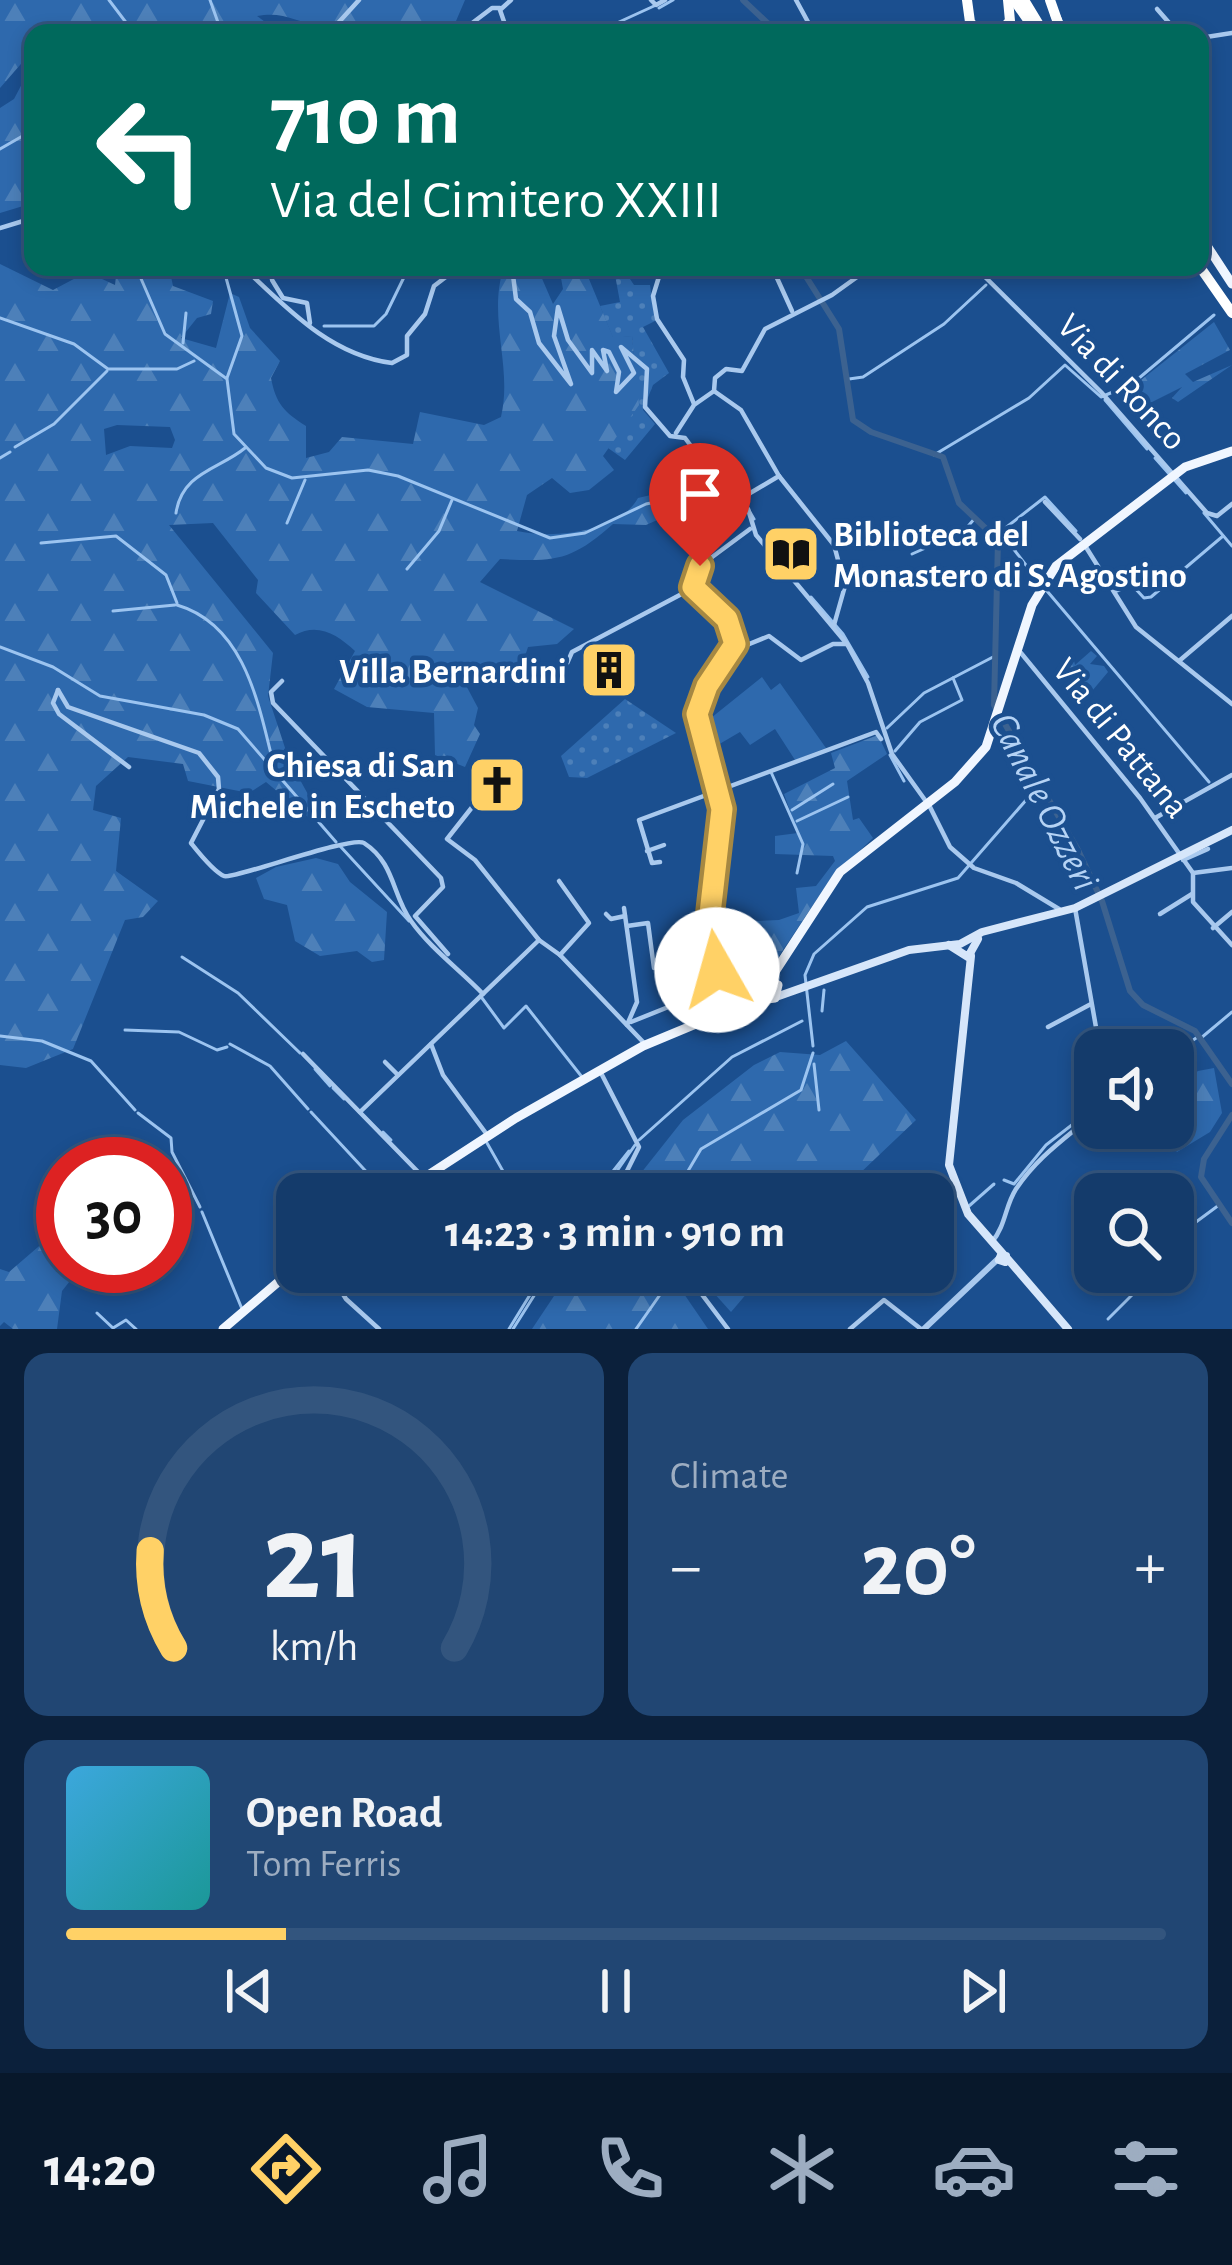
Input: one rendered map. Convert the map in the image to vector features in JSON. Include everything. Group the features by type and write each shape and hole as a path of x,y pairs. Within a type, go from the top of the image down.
{"highway":[{"path":"1016,0 1034,24"},
{"path":"1209,275 1232,306"}],"main road":[{"path":"1209,250 1232,284"},
{"path":"771,990 778,967 840,872 955,782 995,728 1032,605 1050,574 1076,545 1173,476 1206,457 1232,451"},
{"path":"966,950 990,930 1051,909 1075,908 1232,830"},
{"path":"431,1173 646,1045 771,990 802,987 909,950 947,944 966,950"},
{"path":"966,950 949,1165 968,1214 1068,1329"},
{"path":"223,1329 276,1284"}],"street":[{"path":"337,24 358,0"},
{"path":"471,24 512,0"},
{"path":"651,0 656,5 665,0"},
{"path":"500,8 505,24"},
{"path":"1157,9 1170,24"},
{"path":"252,276 280,306 344,350 399,362 407,356 407,336 425,314 434,286 447,276"},
{"path":"513,276 516,299 530,312 538,343 571,384 575,382 554,336 558,307 568,340 590,371 595,370 592,350 607,371 603,350 609,352 620,372 616,392 634,373 621,347 640,362 650,376 645,406 670,436 694,406 714,391 715,378 726,369 747,368 762,332 792,311 832,296 859,276"},
{"path":"659,276 653,296 657,319 684,360 682,377 694,406"},
{"path":"776,276 792,311"},
{"name":"Via di Ronco","path":"984,276 1103,394 1207,513 1216,516 1232,504"},
{"path":"272,280 283,298 307,302 310,323"},
{"path":"714,391 741,410 779,476 838,553 845,590 834,624"},
{"path":"676,434 689,442 724,490 740,499 751,514 752,527 834,624 868,683 886,742"},
{"path":"740,499 779,476"},
{"path":"1046,502 1082,542 1136,627 1232,704"},
{"path":"561,677 576,650 693,587 700,566 752,527"},
{"path":"693,587 730,622 735,650"},
{"path":"1179,661 1232,616"},
{"path":"750,1002 730,997 711,950 719,790 697,714 715,673 735,650 769,636 805,660 833,644 847,644"},
{"name":"Via di Pattana","path":"1021,652 1155,818 1193,873"},
{"path":"283,681 271,692 273,704 442,878 443,887 415,916 482,994"},
{"path":"129,766 58,714 56,691 68,707 204,756 220,789 191,843 223,875 236,877 261,863 314,855 357,839 390,870 409,919 473,984"},
{"path":"660,862 652,865 639,820 877,732 927,802 950,847 974,868 1016,883 1051,909"},
{"path":"513,765 501,790 488,787 447,839 475,860 539,940 560,955 646,1045"},
{"path":"1155,818 1232,775"},
{"path":"647,851 664,845"},
{"path":"1182,858 1208,849"},
{"path":"1232,868 1193,873 1192,894 1214,928 1232,945"},
{"path":"559,881 589,923 560,955"},
{"path":"1160,914 1192,894"},
{"path":"624,908 637,1002 626,1026"},
{"path":"1075,908 1097,1029"},
{"path":"1214,928 1232,912"},
{"path":"606,914 611,919 625,916"},
{"path":"627,926 648,923 655,968 711,950"},
{"path":"360,1112 539,940"},
{"path":"626,1026 641,1015 723,985"},
{"path":"1048,1027 1093,1004"},
{"path":"431,1044 443,1075 488,1136"},
{"path":"303,1054 416,1173"},
{"path":"385,1062 398,1075"},
{"path":"601,1071 639,1147 628,1173"},
{"path":"993,1243 1004,1225 1013,1192 1049,1148 1074,1130"},
{"path":"850,1329 883,1300 922,1329 1005,1259"},
{"path":"342,1293 379,1329"},
{"path":"701,1293 728,1329"},
{"path":"239,1316 248,1329"}],"green space":[{"path":"0,0 465,0 456,21 444,24 312,24 266,15 257,16 268,24 24,24 24,60 0,88"},
{"path":"24,80 24,206 0,213 0,108 14,99"},
{"path":"0,264 53,290 79,276 96,276 115,285 116,276 171,276 173,286 213,301 211,314 197,318 181,338 216,348 230,293 239,297 250,328 280,361 271,378 273,387 282,406 306,426 306,458 329,452 342,437 413,444 420,412 484,425 501,417 502,276 541,276 553,304 563,289 561,276 588,276 613,337 632,336 639,405 603,456 614,470 589,490 570,493 552,478 527,495 517,531 583,531 616,519 638,498 677,489 680,495 717,488 738,501 732,512 696,530 673,513 646,525 613,524 586,546 562,556 500,559 480,582 574,629 557,644 528,647 517,680 469,672 461,676 478,708 474,725 480,734 465,767 435,755 434,713 367,707 334,689 355,651 327,632 295,635 256,593 258,580 213,523 169,525 273,653 268,696 289,760 320,816 314,822 266,782 249,793 188,781 183,764 128,757 96,786 93,810 121,818 116,871 158,901 143,917 125,920 73,1049 26,1068 0,1065","holes":["117,425 170,427 175,440 172,448 130,446 106,455 104,429"]},
{"path":"615,276 628,276 634,285 650,285 655,321 643,327 669,373 653,385 643,410 655,424 625,460 608,448 638,405 632,336 613,338 600,306 620,302"},
{"path":"1214,322 1230,350 1185,374 1193,382 1232,365 1178,402 1172,398 1182,387 1134,411 1127,401 1133,397 1131,388"},
{"path":"1091,651 1097,656 1090,664 1104,666 1108,672 1092,691 1067,668 1056,671 1072,652 1075,665"},
{"path":"762,677 771,690 780,683 826,748 795,760 775,729 750,745 740,732 711,749 701,726"},
{"path":"625,699 676,733 587,778 569,777 561,756"},
{"path":"878,735 887,754 847,781 853,820 859,818 873,838 831,878 765,977 738,999 714,965 707,923 779,920 799,913 796,888 816,886 835,861 833,856 775,854 775,836 798,833 784,794 835,768 831,753"},
{"path":"316,858 338,864 350,882 387,912 384,960 372,962 357,951 320,956 295,941 287,905 264,899 256,878 276,867"},
{"path":"846,1041 916,1120 860,1173 641,1173 683,1120 754,1065 780,1052 820,1055"},
{"path":"1214,1068 1222,1113 1210,1132 1194,1142 1194,1074"},
{"path":"36,1249 36,1293 62,1293 57,1329 13,1329 4,1322 0,1326 0,1269 9,1272"},
{"path":"556,1293 683,1293 708,1329 532,1329"},
{"path":"714,1293 747,1293 731,1312"}],"waterway":[{"path":"109,0 127,24"},
{"path":"210,0 219,24"},
{"path":"659,8 673,0"},
{"name":"Canale Ozzeri","path":"743,0 768,24"},
{"path":"615,24 654,6"},
{"path":"0,149 24,135"},
{"path":"140,276 165,334 227,379 234,434 266,468 292,478 368,470 398,476 550,538 585,533 646,504 719,489"},
{"path":"226,276 242,336 227,378"},
{"path":"324,326 374,326 386,314 405,276"},
{"name":"Canale Ozzeri","path":"806,276 839,329 853,420 871,432 943,457 959,503 998,540 994,705 1078,850 1102,901 1130,991 1143,1005 1195,1031 1232,1084"},
{"path":"849,379 863,377 944,324 986,285"},
{"path":"183,343 186,313"},
{"path":"934,455 1029,398 1065,365 1101,397 1132,384 1214,315"},
{"path":"0,318 74,344 108,369 177,369 194,361"},
{"path":"15,447 54,424 107,371"},
{"path":"1105,400 1147,449"},
{"path":"176,513 194,480 245,448"},
{"path":"0,458 10,452"},
{"path":"1155,458 1186,493"},
{"path":"287,523 305,480"},
{"path":"995,536 1045,497 1076,531"},
{"path":"407,569 439,531 452,500"},
{"path":"743,500 754,519"},
{"path":"1204,513 1232,546"},
{"path":"912,554 964,531 975,518"},
{"path":"41,543 116,536 166,575 177,603"},
{"path":"1117,591 1132,585 1144,598 1151,597 1223,536"},
{"path":"1000,544 1009,543 1039,582"},
{"path":"1047,591 1209,782"},
{"path":"811,597 843,634 868,677"},
{"path":"113,611 175,605"},
{"path":"177,605 201,616 236,652 257,700 276,774"},
{"path":"0,647 53,667 100,696 204,715 238,729 336,842"},
{"path":"887,728 924,693 993,657"},
{"path":"895,751 920,722 962,700 953,678"},
{"path":"890,755 904,781"},
{"path":"771,772 803,844 797,873"},
{"path":"813,1046 805,975 814,954 867,907 958,878 1034,791 1038,776"},
{"path":"792,810 833,784"},
{"path":"797,821 848,797"},
{"path":"340,846 409,921"},
{"path":"182,957 238,993 300,1053"},
{"path":"822,1011 824,990"},
{"path":"482,998 504,1028 526,1006 582,1077"},
{"path":"1201,1038 1232,1012"},
{"path":"639,1140 732,1057 802,1021"},
{"path":"125,1030 179,1032 217,1050 227,1047"},
{"path":"0,1036 42,1041 91,1061 135,1110"},
{"path":"1194,1039 1199,1036"},
{"path":"230,1044 270,1066 308,1109"},
{"path":"687,1173 701,1149 801,1090 813,1053"},
{"path":"814,1064 819,1110"},
{"path":"315,1069 330,1086"},
{"path":"333,1088 344,1099"},
{"path":"311,1112 368,1173"},
{"path":"138,1113 171,1138 172,1152 200,1207"},
{"name":"Canale Ozzeri","path":"1232,1115 1204,1159 1201,1177 1232,1223"},
{"path":"1004,1180 1014,1184 1046,1145 1074,1123"},
{"path":"383,1132 391,1140"},
{"path":"487,1143 504,1173"},
{"path":"616,1173 635,1145"},
{"path":"612,1173 629,1151"},
{"path":"969,1206 994,1184"},
{"path":"1194,1223 1219,1205"},
{"path":"202,1212 242,1309"},
{"path":"509,1329 531,1293"},
{"path":"513,1329 536,1293"},
{"path":"636,1329 661,1293"},
{"path":"1108,1319 1134,1293"},
{"path":"97,1313 113,1328 126,1320 136,1329"}],"place":[{"name":"Biblioteca del Monastero di S. Agostino","path":"791,554"},
{"name":"Villa Bernardini","path":"609,670"},
{"name":"Chiesa di San Michele in Escheto","path":"497,785"}],"route":[{"path":"700,566 693,587 701,600 730,622 735,644 707,686 697,714 722,809 708,931 717,970"}]}
